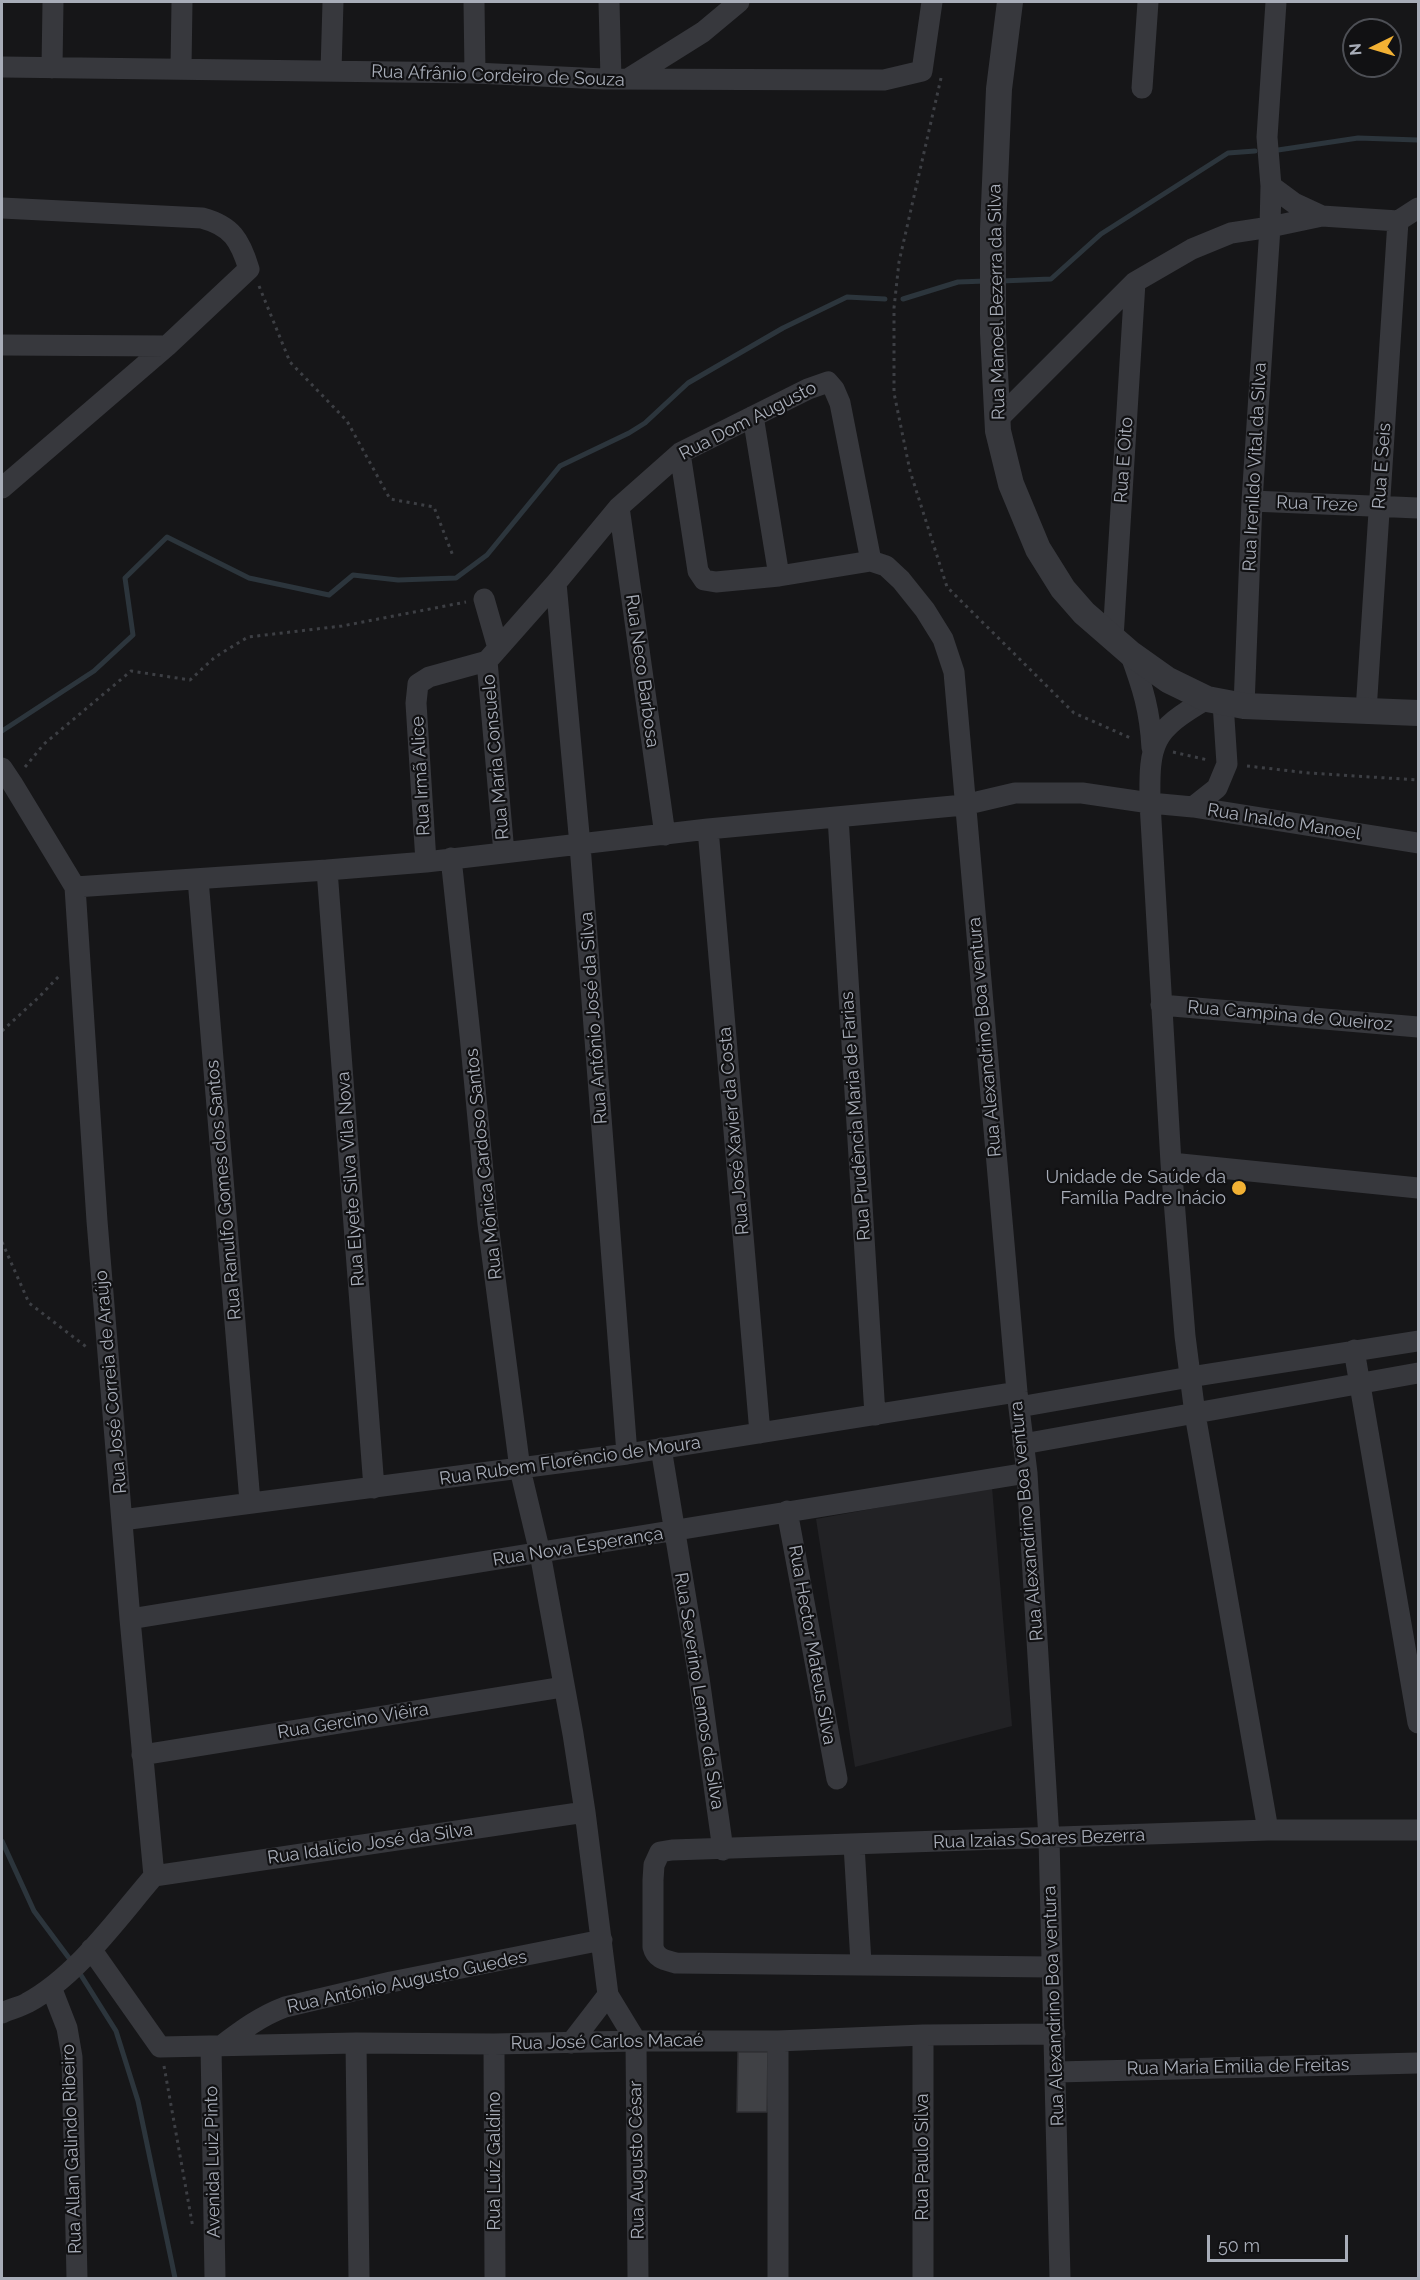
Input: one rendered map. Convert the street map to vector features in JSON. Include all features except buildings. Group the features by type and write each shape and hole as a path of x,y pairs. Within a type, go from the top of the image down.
{"street":[{"path":"52,2 52,68"},
{"path":"180,68 183,2"},
{"path":"331,71 333,2"},
{"path":"474,2 476,74"},
{"path":"609,2 619,79 703,32 739,2"},
{"name":"Rua Afrânio Cordeiro de Souza","path":"2,67 180,68 619,79 884,80 922,71 932,2"},
{"name":"Rua Manoel Bezerra da Silva","path":"1010,2 999,89 993,229 993,333 998,431 1011,484 1038,549 1063,589 1084,613 1121,646 1168,680 1224,703 1419,713"},
{"path":"1142,87 1148,2"},
{"name":"Rua Irenildo Vital da Silva","path":"1193,807 1218,788 1227,764 1224,703 1252,501 1270,227 1267,137 1276,2"},
{"path":"1270,186 1294,203 1322,216"},
{"path":"2,208 202,218 218,222 228,228 244,254 249,269 166,346 2,488"},
{"path":"998,418 1135,282 1192,249 1231,233 1322,216 1398,221 1419,208"},
{"name":"Rua E Seis","path":"1366,711 1398,221"},
{"name":"Rua E Oito","path":"1121,646 1135,282"},
{"path":"2,345 166,346"},
{"name":"Rua Dom Augusto","path":"492,655 619,507 680,453 821,383 828,382 840,403 871,561"},
{"path":"753,416 779,576"},
{"path":"680,453 700,577 704,580 716,582 779,576 871,561"},
{"name":"Rua Treze","path":"1252,501 1419,508"},
{"name":"Rua Neco Barbosa","path":"619,507 664,835"},
{"name":"Rua Alexandrino Boa ventura","path":"871,561 886,566 925,610 943,639 954,672 1018,1400 1027,1473 1049,1839 1057,2072 1060,2278"},
{"name":"Rua Antônio José da Silva","path":"556,583 580,845 627,1454"},
{"name":"Rua Maria Consuelo","path":"484,598 492,655 504,853"},
{"path":"1121,646 1144,691 1150,718 1152,748 1150,803 1161,1005 1171,1163 1190,1377 1268,1830"},
{"name":"Rua Irmã Alice","path":"426,862 416,691 418,684 429,677 492,655"},
{"path":"1152,748 1164,729 1185,711 1224,703"},
{"path":"7,776 75,887"},
{"name":"Rua Inaldo Manoel","path":"75,887 426,862 708,829 964,805 1016,793 1082,793 1193,807 1419,843"},
{"name":"Rua Prudência Maria de Farias","path":"838,817 875,1415"},
{"name":"Rua José Xavier da Costa","path":"708,829 760,1433"},
{"name":"Rua Mônica Cardoso Santos","path":"451,858 471,1035 488,1224 520,1469 540,1553 585,1812 608,1995"},
{"name":"Rua Elyete Silva Vila Nova","path":"327,870 374,1488"},
{"name":"Rua Ranulfo Gomes dos Santos","path":"198,879 250,1502"},
{"name":"Rua José Correia de Araújo","path":"75,887 97,1221 154,1876"},
{"name":"Rua Campina de Queiroz","path":"1161,1005 1419,1027"},
{"path":"1171,1163 1419,1188"},
{"name":"Rua Rubem Florêncio de Moura","path":"122,1520 520,1469 875,1415 1018,1400 1190,1377 1419,1341"},
{"path":"1354,1350 1419,1724"},
{"path":"1023,1444 1419,1373"},
{"name":"Rua Severino Lemos da Silva","path":"661,1448 699,1678 723,1850"},
{"name":"Rua Nova Esperança","path":"130,1619 1027,1473"},
{"name":"Rua Hector Mateus Silva","path":"787,1511 837,1779"},
{"name":"Rua Gercino Viêira","path":"142,1755 563,1687"},
{"name":"Rua Idalício José da Silva","path":"154,1876 585,1812"},
{"name":"Rua Izaias Soares Bezerra","path":"861,1964 676,1963 659,1957 653,1947 653,1880 654,1865 660,1852 1268,1830 1419,1830"},
{"path":"854,1845 861,1964 1052,1967"},
{"path":"2,2013 27,2003 51,1987 91,1948 154,1876"},
{"name":"Rua Antônio Augusto Guedes","path":"216,2046 248,2025 285,2007 391,1982 602,1941"},
{"path":"91,1948 160,2047"},
{"name":"Rua Allan Galindo Ribeiro","path":"51,1987 67,2028 72,2057 77,2278"},
{"path":"571,2043 608,1995 636,2041"},
{"name":"Rua José Carlos Macaé","path":"160,2047 356,2043 778,2041 922,2035 1054,2034"},
{"name":"Rua Paulo Silva","path":"922,2035 922,2278"},
{"name":"Rua Augusto César","path":"636,2041 638,2278"},
{"path":"778,2041 778,2278"},
{"path":"356,2043 359,2278"},
{"name":"Rua Luíz Galdino","path":"494,2044 495,2278"},
{"name":"Avenida Luiz Pinto","path":"215,2278 216,2046"},
{"name":"Rua Maria Emilia de Freitas","path":"1057,2072 1419,2063"}],"path":[{"path":"249,269 259,286 290,362 347,421 390,499 435,507 453,556"},
{"path":"7,776 131,671 190,680 215,657 248,637 342,626 484,598"},
{"path":"2,1031 39,997 79,954"},
{"path":"2,1242 29,1303 109,1365"},
{"path":"160,2047 194,2235"}],"shaded area":[{"path":"992,1487 1012,1726 855,1767 816,1519"}],"waterway":[{"path":"1278,150 1358,138 1418,140"},
{"path":"1001,281 1051,279 1101,234 1228,153 1255,151"},
{"path":"903,299 958,282 986,281"},
{"path":"2,731 94,671 133,635 125,578 167,537 249,578 329,595 353,575 398,580 456,578 487,555 560,466 629,433 645,423 688,383 783,328 847,297 885,299"},
{"path":"2,1841 34,1911 69,1958"},
{"path":"79,1972 116,2031 138,2101 175,2278"}],"place":[{"name":"Unidade de Saúde da Família Padre Inácio","path":"1239,1188"}]}
